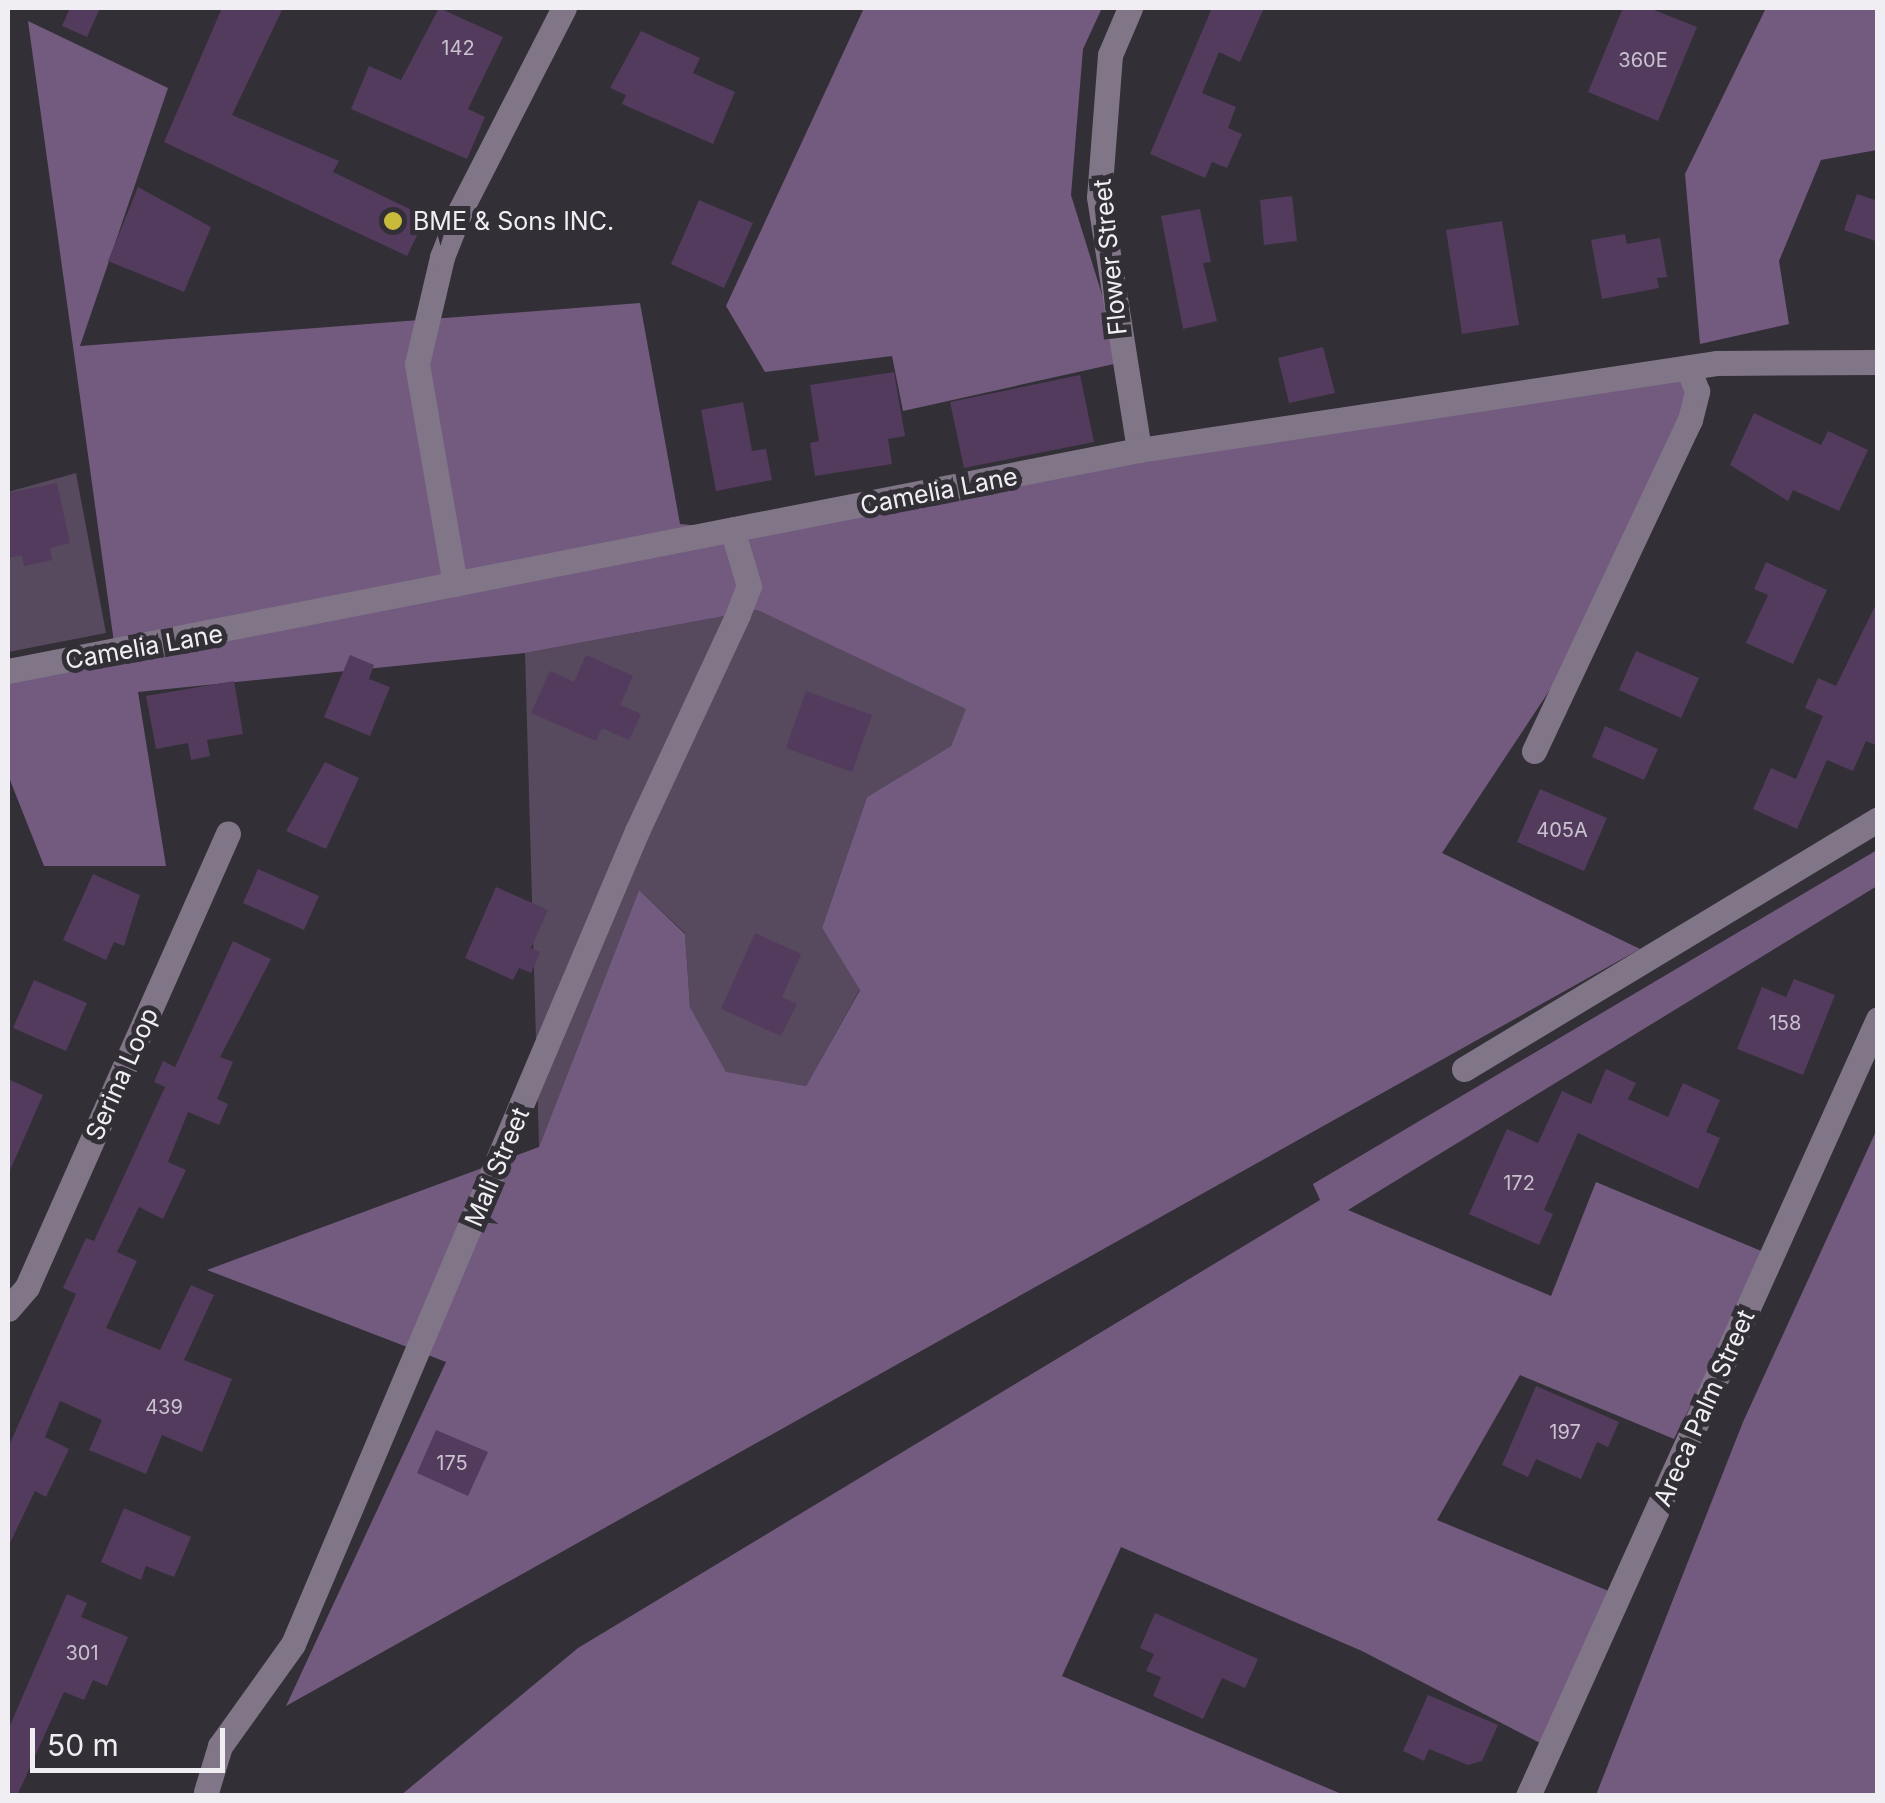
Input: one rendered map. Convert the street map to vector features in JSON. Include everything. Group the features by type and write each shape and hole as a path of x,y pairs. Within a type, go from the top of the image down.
{"street":[{"path":"455,584 417,364 442,257 461,209 564,8"},
{"name":"Flower Street","path":"1130,8 1110,55 1099,197 1139,450"},
{"name":"Camelia Lane","path":"8,671 263,626 455,584 1139,450 1754,360 1878,362"},
{"path":"1534,751 1690,420 1697,391 1688,368"},
{"name":"Mali Street","path":"206,1792 228,1732 293,1644 637,831 738,614 749,586 732,529"},
{"path":"1464,1068 1878,819"},
{"name":"Serina Loop","path":"8,1309 27,1287 228,834"},
{"name":"Areca Palm Street","path":"1528,1796 1878,1019"}],"shaded area":[{"path":"864,8 1102,8 1083,49 1071,195 1123,362 903,411 892,356 765,372 726,306"},
{"path":"1766,8 1877,8 1877,150 1821,160 1779,261 1789,324 1700,344 1685,174"},
{"path":"28,21 168,88 80,346 640,303 680,524 732,529 1688,368 1697,399 1600,614 1442,853 1640,949 286,1706 446,1362 207,1270 539,1147 639,890 685,934 690,1007 726,1072 806,1086 860,990 822,928 867,797 951,746 966,709 757,610 525,653 138,692 166,866 44,866 8,775 8,671 115,650"},
{"path":"76,473 106,633 8,652 8,492"},
{"path":"757,610 967,708 951,746 867,797 822,928 860,989 806,1086 726,1073 690,1007 685,933 639,890 539,1147 525,653"},
{"path":"1877,850 1877,886 1348,1210 1551,1296 1596,1182 1766,1253 1674,1439 1520,1375 1437,1520 1611,1592 1542,1744 1362,1651 1121,1547 1062,1676 1344,1795 400,1796 578,1648 1320,1200 1313,1184"},
{"path":"1877,1129 1877,1795 1596,1795 1743,1422"}],"building":[{"path":"70,8 100,8 87,37 62,26"},
{"path":"222,8 283,8 232,115 339,161 333,172 426,217 407,256 164,142"},
{"path":"439,8 503,37 468,109 485,117 467,159 351,109 369,66 401,80"},
{"path":"1212,8 1264,8 1240,62 1219,52 1202,93 1236,107 1228,128 1242,134 1227,168 1212,162 1205,178 1150,154"},
{"path":"1623,8 1649,8 1697,27 1658,121 1588,92"},
{"path":"641,31 700,58 693,73 735,92 713,144 622,104 626,95 610,88"},
{"path":"138,187 211,227 184,292 108,261"},
{"path":"1857,194 1878,201 1878,242 1844,230"},
{"path":"1292,196 1297,241 1264,245 1260,200"},
{"path":"699,200 753,223 724,288 671,264"},
{"path":"1200,209 1211,262 1203,263 1217,321 1183,329 1161,216"},
{"path":"1502,221 1519,325 1462,334 1446,230"},
{"path":"1625,234 1627,244 1660,238 1667,277 1657,278 1659,288 1602,299 1591,240"},
{"path":"1323,347 1335,393 1289,403 1278,358"},
{"path":"894,372 905,436 888,439 892,464 815,476 810,443 819,441 810,385"},
{"path":"1080,375 1094,442 964,468 950,402"},
{"path":"743,402 752,451 766,449 772,480 716,491 701,410"},
{"path":"1754,413 1821,445 1828,431 1868,450 1839,511 1793,490 1788,501 1730,465"},
{"path":"57,483 70,543 50,548 52,560 24,566 22,555 8,558 8,493"},
{"path":"1766,562 1827,590 1793,664 1746,643 1768,595 1754,589"},
{"path":"1878,600 1878,746 1866,741 1853,771 1827,760 1797,829 1753,809 1771,768 1796,779 1823,716 1805,708 1818,678 1836,686"},
{"path":"1636,651 1699,678 1681,718 1619,690"},
{"path":"350,655 374,665 369,679 390,687 370,736 324,717"},
{"path":"586,655 633,676 620,705 641,714 629,740 602,728 596,741 531,713 550,671 574,682"},
{"path":"234,681 243,734 207,740 210,756 191,760 188,743 156,749 146,696"},
{"path":"806,691 872,715 852,772 786,748"},
{"path":"1605,726 1658,749 1644,780 1592,757"},
{"path":"325,762 359,778 326,849 286,831"},
{"path":"1540,789 1607,818 1584,871 1517,842"},
{"path":"258,869 319,896 304,930 243,903"},
{"path":"93,874 140,895 124,946 114,942 106,960 63,940"},
{"path":"496,887 548,910 531,948 540,952 531,973 519,968 513,980 465,958"},
{"path":"755,933 801,954 782,997 797,1004 781,1036 721,1009"},
{"path":"233,941 271,959 220,1057 233,1062 217,1099 228,1104 219,1125 188,1112 168,1162 186,1170 163,1219 139,1207 117,1252 137,1261 106,1328 160,1350 191,1285 214,1295 184,1360 232,1379 202,1452 162,1435 146,1474 89,1450 102,1420 60,1401 45,1437 69,1449 46,1497 35,1491 8,1547 8,1448 76,1294 63,1288 86,1238 94,1241 165,1087 154,1082 163,1061 175,1067"},
{"path":"1794,979 1835,995 1803,1075 1737,1049 1762,987 1786,997"},
{"path":"34,980 87,1003 66,1051 13,1028"},
{"path":"1606,1069 1636,1083 1628,1099 1668,1117 1683,1083 1720,1100 1706,1132 1720,1138 1698,1189 1578,1133 1544,1210 1553,1214 1539,1245 1469,1214 1507,1129 1538,1143 1562,1091 1591,1104"},
{"path":"8,1079 43,1095 8,1175"},
{"path":"1536,1386 1619,1422 1608,1447 1597,1442 1581,1479 1536,1459 1528,1477 1502,1465"},
{"path":"436,1430 488,1452 468,1496 417,1473"},
{"path":"124,1508 191,1537 174,1577 146,1566 141,1580 101,1562"},
{"path":"67,1594 87,1603 81,1617 128,1637 107,1686 93,1680 84,1700 64,1692 17,1796 8,1796 8,1730"},
{"path":"1155,1613 1258,1659 1245,1688 1222,1678 1203,1719 1153,1696 1161,1677 1146,1671 1154,1654 1140,1648"},
{"path":"1428,1695 1498,1725 1482,1761 1468,1765 1429,1749 1424,1761 1403,1751"}],"place":[{"name":"BME & Sons INC.","path":"393,221"}]}
